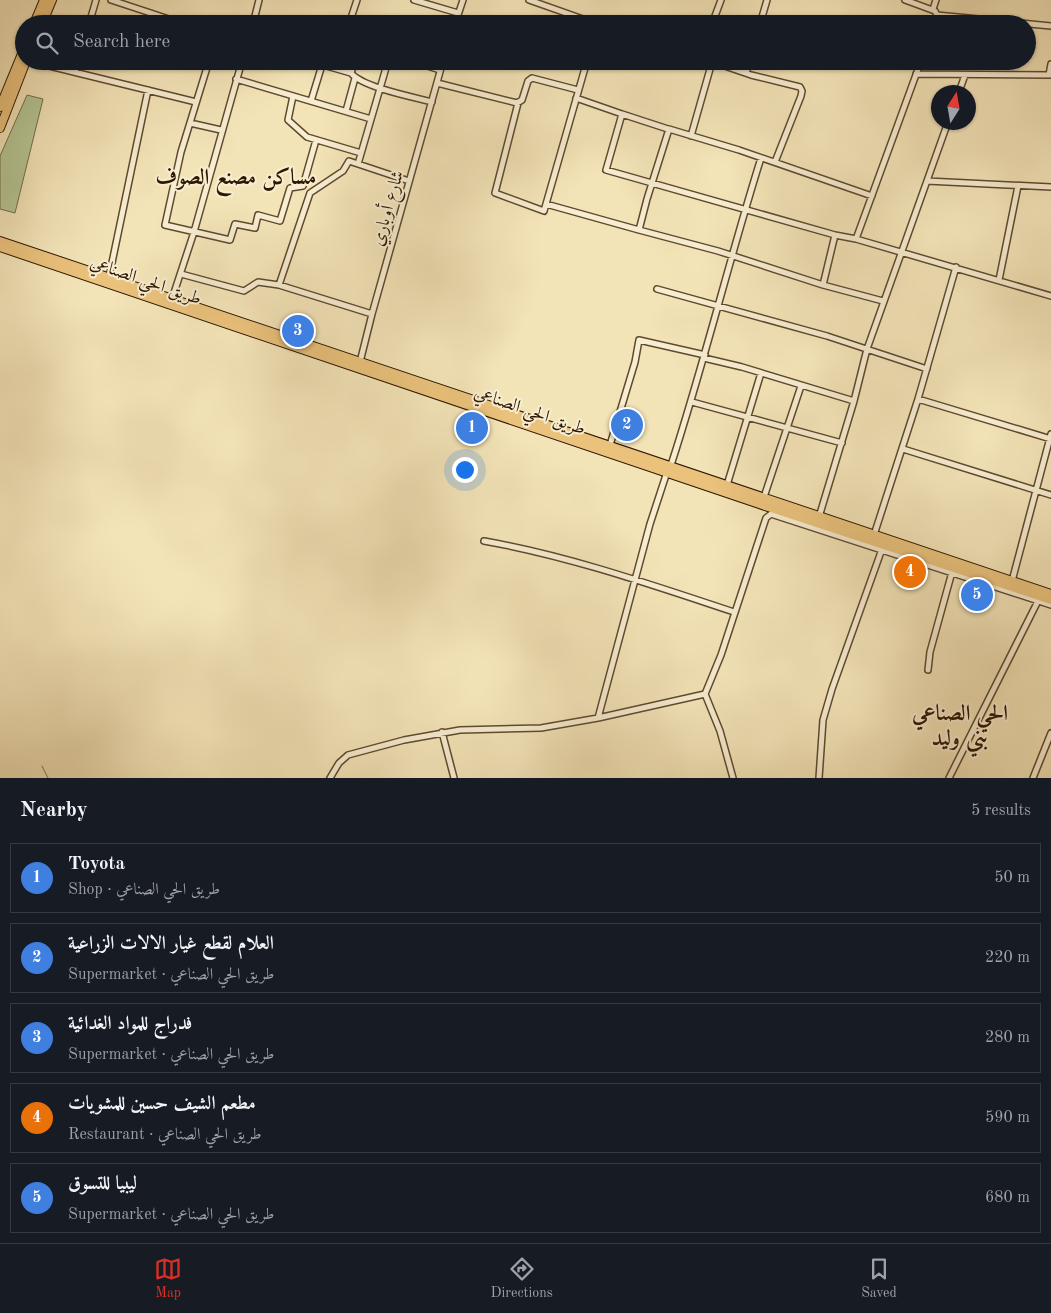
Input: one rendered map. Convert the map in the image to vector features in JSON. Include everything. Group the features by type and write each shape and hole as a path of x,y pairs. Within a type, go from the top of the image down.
{"highway":[{"path":"38,15 44,0"},
{"path":"46,15 52,0"},
{"path":"0,107 15,70"},
{"path":"0,128 24,70"},
{"path":"0,241 610,445 669,469 764,497 1051,594"},
{"name":"طريق الحي الصناعي","path":"0,247 669,469 770,507 1051,600"}],"street":[{"path":"92,15 96,0"},
{"path":"111,0 157,15"},
{"path":"255,15 259,0"},
{"path":"353,15 357,0"},
{"path":"414,0 427,2 458,13 463,0"},
{"path":"529,0 572,15"},
{"path":"715,15 721,0"},
{"path":"763,15 767,0"},
{"path":"905,0 933,9 937,15"},
{"path":"933,9 936,0"},
{"path":"1036,25 1051,26"},
{"path":"916,74 1050,75 1051,64"},
{"path":"66,70 196,102"},
{"path":"206,70 181,152 165,225 230,240 236,224 254,228 258,215 280,221 290,188 303,186"},
{"path":"172,299 194,232 239,70"},
{"path":"311,101 320,70"},
{"path":"340,70 351,73 355,78 381,88 432,102"},
{"path":"358,164 386,70"},
{"name":"شارع أوباري","path":"360,362 440,70"},
{"path":"578,90 532,78 528,81 522,100 518,103 495,193 544,211 584,70"},
{"path":"691,136 709,70"},
{"path":"736,70 795,84 802,91 775,162"},
{"path":"856,239 918,70"},
{"path":"961,85 965,75"},
{"path":"346,111 355,78"},
{"path":"236,79 371,119"},
{"path":"437,83 518,103"},
{"path":"109,278 148,90"},
{"path":"293,96 288,120 307,137 361,153"},
{"path":"576,98 739,150 872,196"},
{"path":"622,114 606,170 835,235 902,252 1051,296"},
{"path":"190,123 222,130"},
{"path":"640,230 652,182 669,129 672,130"},
{"path":"819,517 854,402 867,350 945,130"},
{"path":"303,186 316,140"},
{"path":"598,718 650,524 692,402 717,306 761,158"},
{"path":"279,285 310,194 344,171 349,161 409,181"},
{"path":"927,181 1051,187"},
{"path":"303,186 310,194"},
{"path":"999,280 1018,186"},
{"path":"546,204 733,256 883,301"},
{"path":"822,284 835,235"},
{"path":"874,535 903,449 956,268"},
{"path":"181,274 244,291 258,282 279,285 372,314"},
{"path":"657,289 827,336 927,369"},
{"path":"610,445 635,362 639,340 761,373 854,402"},
{"path":"727,485 761,373"},
{"path":"764,497 802,386"},
{"path":"918,399 1051,437 1012,581"},
{"path":"692,402 842,443"},
{"path":"903,449 1051,495"},
{"path":"733,778 720,732 705,694 721,655 770,507"},
{"path":"766,518 774,514 1051,605"},
{"path":"484,541 517,547 636,579 734,612"},
{"path":"819,778 824,720 832,689 882,549"},
{"path":"928,670 930,652 952,572"},
{"path":"949,778 1038,600"},
{"path":"330,778 339,763 348,754 404,740 442,732 541,728 598,718 705,694"},
{"path":"442,732 454,778"},
{"path":"1033,778 1051,733"}],"green space":[{"path":"27,95 43,99 15,213 0,209 0,156"}],"waterway":[{"path":"42,766 48,778"}],"place":[{"name":"فدراج للمواد الغدائية","path":"298,331"},
{"name":"العلام لقطع غيار الالات الزراعية","path":"627,425"},
{"name":"Toyota","path":"472,428"},
{"name":"مطعم الشيف حسين للمشويات","path":"910,572"},
{"name":"ليبيا للتسوق","path":"977,595"}],"district":[{"name":"مساكن مصنع الصوف","path":"236,176"},
{"name":"الحي الصناعي بني وليد","path":"960,724"}]}
